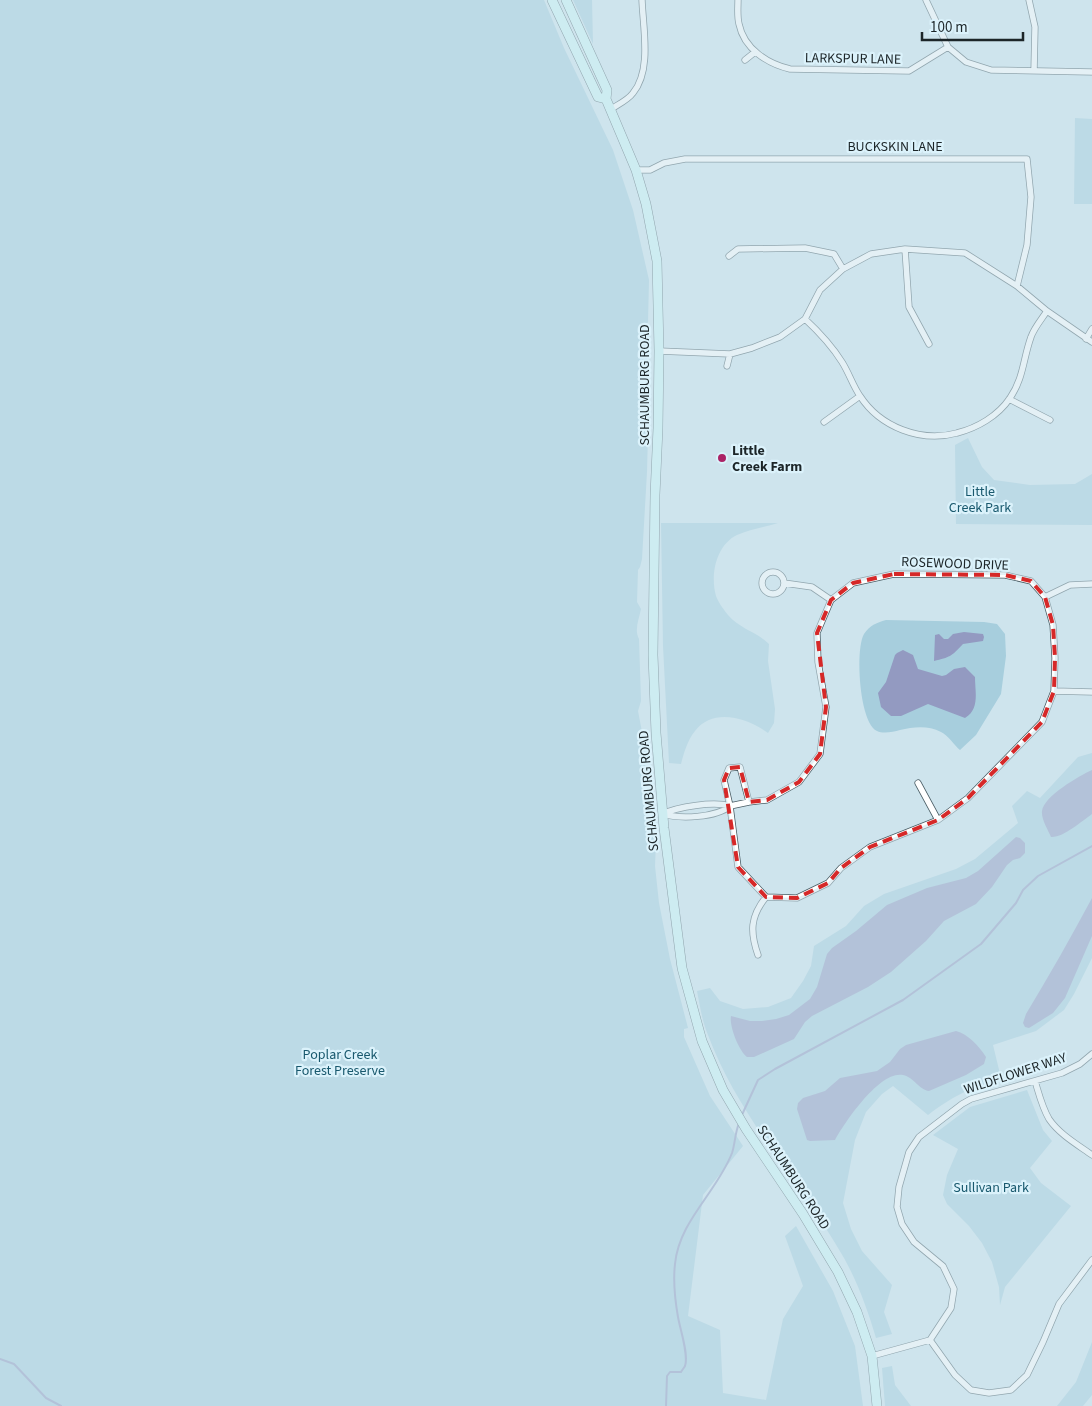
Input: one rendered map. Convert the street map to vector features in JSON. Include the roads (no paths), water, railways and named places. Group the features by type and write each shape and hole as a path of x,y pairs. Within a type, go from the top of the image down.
{"main road":[{"path":"552,0 598,97 606,99 606,90 566,0"},
{"name":"SCHAUMBURG ROAD","path":"606,99 636,170 646,204 657,261 659,351 653,655 662,814 682,968 702,1041 723,1090 838,1272 856,1312 872,1356 877,1406"}],"street":[{"path":"611,109 625,101 634,92 644,72 642,0"},
{"name":"LARKSPUR LANE","path":"738,0 739,25 745,39 755,52 765,60 790,70 909,71 948,47"},
{"path":"926,0 948,47 966,62 991,70 1092,72"},
{"path":"1029,0 1035,27 1034,71"},
{"path":"746,60 755,52"},
{"name":"BUCKSKIN LANE","path":"636,170 650,170 664,163 685,159 1027,159 1031,197 1027,245 1017,286"},
{"path":"729,256 738,249 805,248 834,254 842,269"},
{"path":"905,249 909,307 929,344"},
{"path":"659,351 730,354 780,337 805,319 820,290 842,269 871,254 905,249 965,253 1017,286 1047,311 1089,341 1092,329"},
{"path":"805,319 836,353 860,396 877,416 912,433 932,436 955,434 983,423 1001,409 1021,378 1031,338 1047,311"},
{"path":"727,366 730,354"},
{"path":"824,422 860,396"},
{"path":"1009,399 1050,420"},
{"name":"ROSEWOOD DRIVE","path":"662,814 675,808 721,804 730,806 767,800 799,782 820,754 826,707 818,662 817,633 831,600 852,583 894,574 1004,575 1030,581 1045,597"},
{"path":"784,583 812,587 831,600"},
{"path":"749,802 740,767 729,768 724,780 730,806 738,867 766,897 797,898 828,883 841,868 870,848 938,820 968,798 1042,722 1054,691 1056,658 1053,625 1045,597 1070,584 1092,584"},
{"path":"1054,691 1092,692"},
{"path":"918,783 938,820"},
{"name":"ROSEWOOD DRIVE","path":"662,814 676,818 722,813 730,806"},
{"path":"758,955 753,940 752,925 758,907 766,897"},
{"name":"WILDFLOWER WAY","path":"930,1340 951,1308 954,1289 943,1266 907,1234 899,1216 897,1198 909,1152 919,1137 962,1104 981,1096 1068,1070 1080,1064 1092,1054"},
{"path":"1035,1081 1041,1102 1049,1119 1058,1130 1092,1155"},
{"path":"872,1356 930,1340 955,1375 971,1390 989,1393 1011,1390 1027,1375 1058,1304 1092,1260"}],"waterway":[{"path":"741,1117 758,1080 903,1000 981,944 1016,903 1023,890 1038,876 1092,846"},
{"path":"666,1406 667,1376 670,1372 681,1372 686,1361 675,1290 674,1270 678,1248 683,1234 717,1181 732,1153 739,1123"},
{"path":"0,1359 14,1364 46,1398 61,1406"}],"place":[{"name":"Little Creek Farm","path":"722,458"}],"park label":[{"name":"Little Creek Park","path":"980,500"},
{"name":"Poplar Creek Forest Preserve","path":"340,1062"},
{"name":"Sullivan Park","path":"991,1187"}]}
